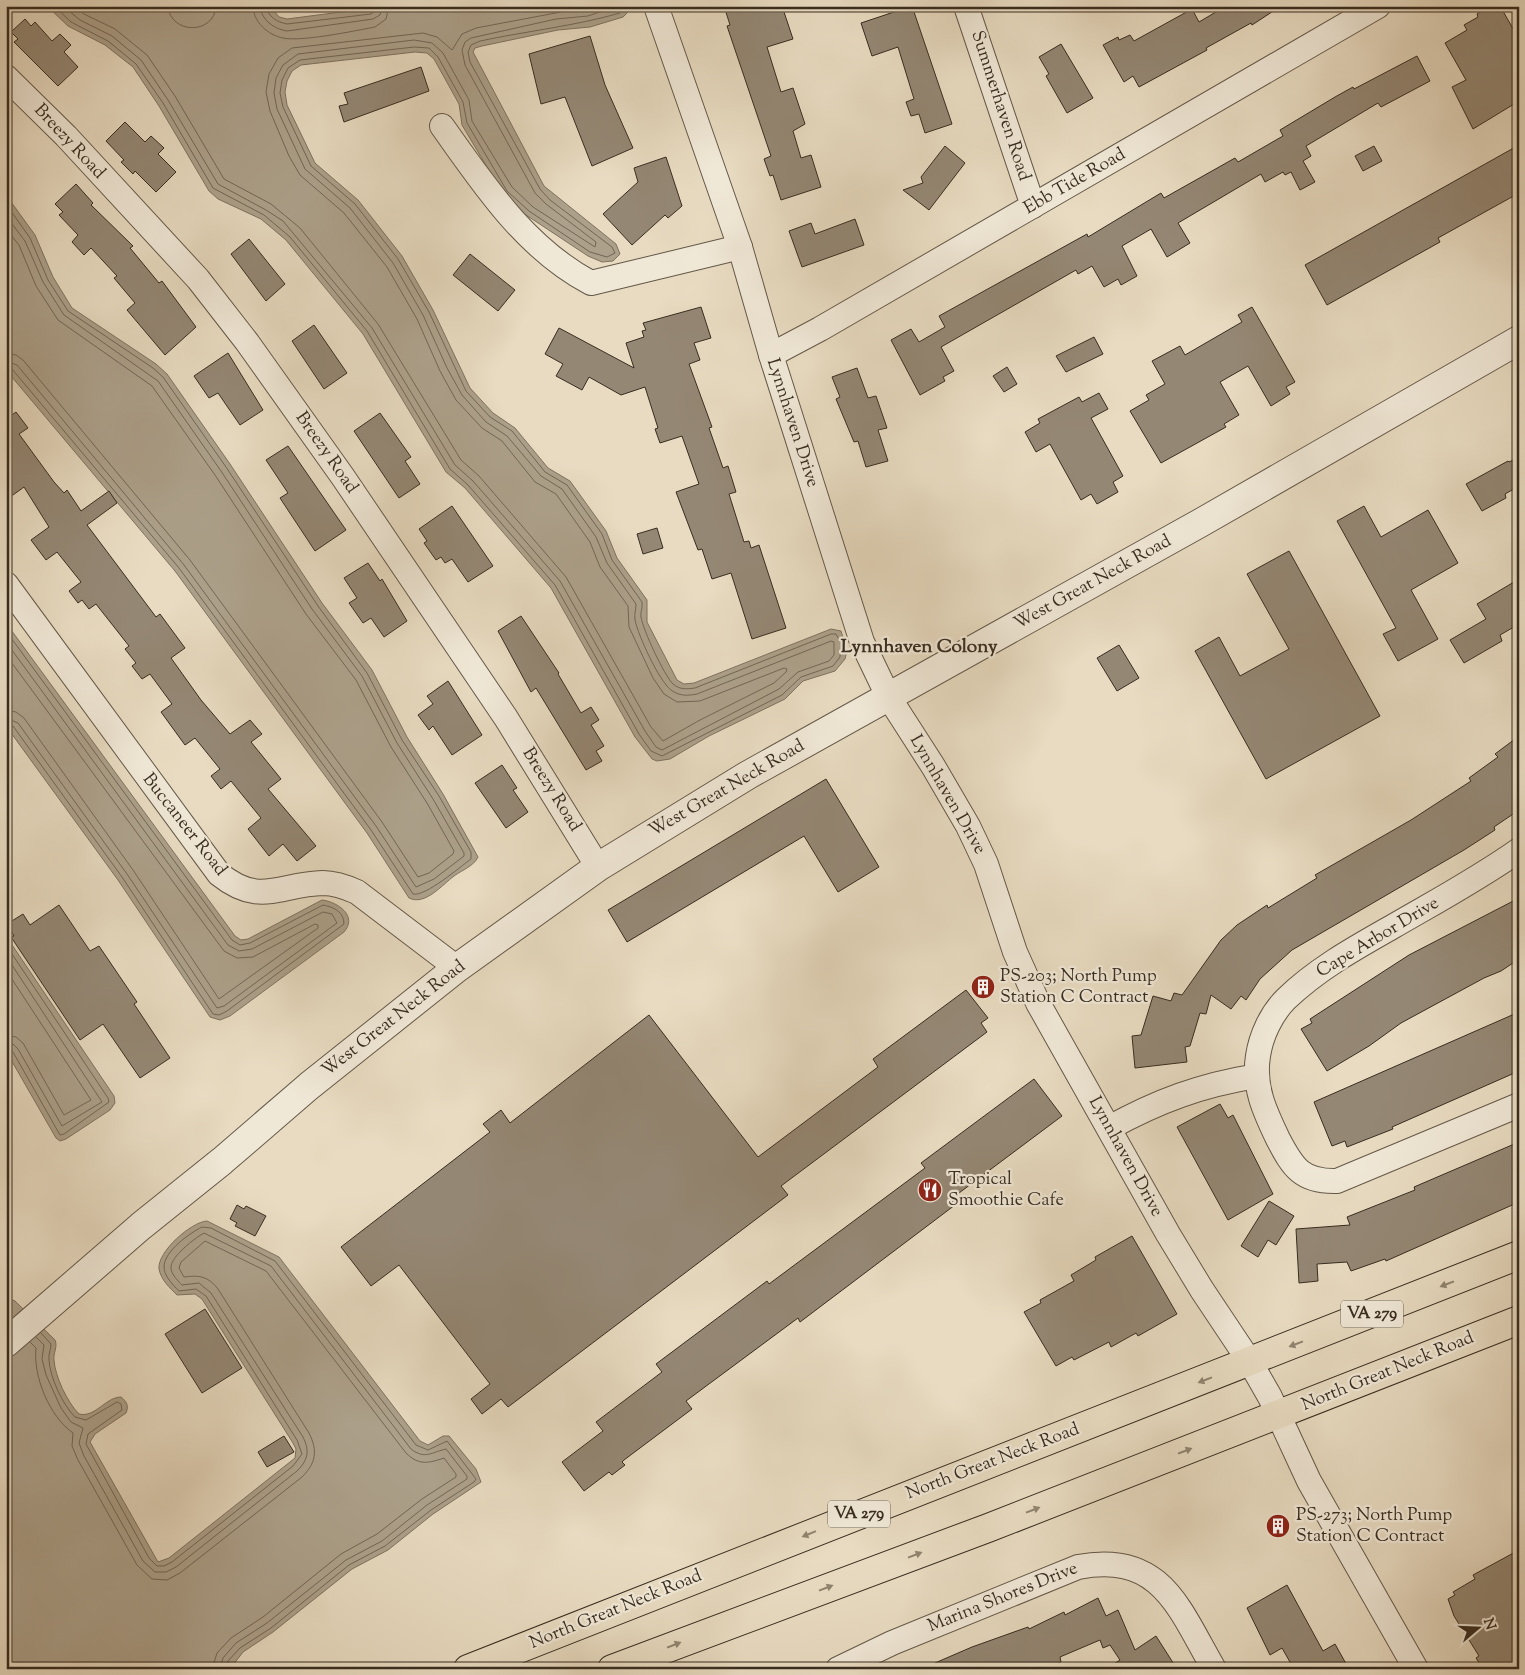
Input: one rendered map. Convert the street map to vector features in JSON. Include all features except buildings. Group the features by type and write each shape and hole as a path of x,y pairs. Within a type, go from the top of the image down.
{"main road":[{"name":"North Great Neck Road","path":"468,1669 1519,1255"},
{"name":"North Great Neck Road","path":"612,1669 988,1528 1519,1320"}],"street":[{"name":"Lynnhaven Drive","path":"656,6 740,247 771,355 862,642 888,696 933,766 968,826 986,864 1016,952 1038,1003 1202,1290 1250,1362 1278,1415 1309,1481 1416,1669"},
{"name":"Summerhaven Road","path":"966,6 1033,206"},
{"name":"Ebb Tide Road","path":"771,355 820,329 1378,6"},
{"name":"Breezy Road","path":"6,77 66,136 198,279 247,342 343,477 506,718 598,866"},
{"path":"442,126 492,196 542,250 568,271 591,283 740,247"},
{"name":"West Great Neck Road","path":"6,1343 309,1086 457,968 598,866 689,809 1194,526 1519,340"},
{"name":"Buccaneer Road","path":"6,584 219,874 232,885 248,891 265,893 323,883 340,885 357,892 457,968"},
{"name":"Cape Arbor Drive","path":"1519,850 1484,875 1350,951 1316,973 1285,1000 1272,1018 1262,1038 1258,1056 1257,1076 1262,1106 1288,1159 1310,1179 1322,1182 1337,1182 1519,1105"},
{"path":"1110,1128 1143,1109 1181,1093 1221,1082 1257,1076"},
{"name":"Marina Shores Drive","path":"838,1669 892,1643 1070,1571 1098,1563 1118,1564 1141,1571 1158,1582 1171,1595 1214,1669"}],"water":[{"path":"47,6 183,6 189,9 201,6 270,6 279,17 287,19 387,6 628,6 627,13 623,17 590,27 558,30 482,46 475,48 473,52 544,186 616,244 620,254 613,261 602,262 588,256 526,215 503,194 462,125 459,104 434,59 427,53 415,52 301,65 292,71 287,81 285,92 287,105 315,163 358,200 402,256 433,310 470,388 493,413 515,428 548,468 570,481 606,531 617,558 647,600 647,622 677,680 684,684 694,683 831,629 841,631 847,651 845,659 835,671 803,681 785,699 709,736 670,759 657,761 652,759 635,737 551,588 465,488 446,472 363,334 286,240 261,219 218,199 209,191 159,106 133,67 105,45 68,26"},
{"path":"6,195 35,235 53,277 72,308 156,364 167,374 230,464 322,603 372,670 407,737 443,794 478,857 471,865 427,897 415,900 409,898 367,833 175,571 6,370"},
{"path":"6,623 235,936 241,940 248,939 322,900 340,907 347,915 349,921 344,932 230,1016 220,1020 210,1017 118,880 6,726"},
{"path":"6,936 114,1096 115,1103 110,1110 60,1141 56,1138 6,1051"},
{"path":"207,1221 279,1257 420,1441 428,1445 443,1436 449,1436 476,1469 481,1482 433,1514 388,1550 352,1569 273,1632 243,1652 230,1669 6,1669 6,1297 15,1301 55,1340 54,1360 59,1381 66,1396 79,1414 90,1413 116,1398 121,1397 126,1402 126,1413 95,1434 90,1442 158,1562 169,1558 295,1458 296,1449 293,1443 202,1299 195,1294 177,1295 166,1284 160,1273 160,1262 163,1254 176,1239 192,1227"}],"place":[{"name":"PS-203; North Pump Station C Contract","path":"983,987"},
{"name":"Tropical Smoothie Cafe","path":"930,1190"},
{"name":"PS-273; North Pump Station C Contract","path":"1278,1526"}],"district":[{"name":"Lynnhaven Colony","path":"919,647"}]}
